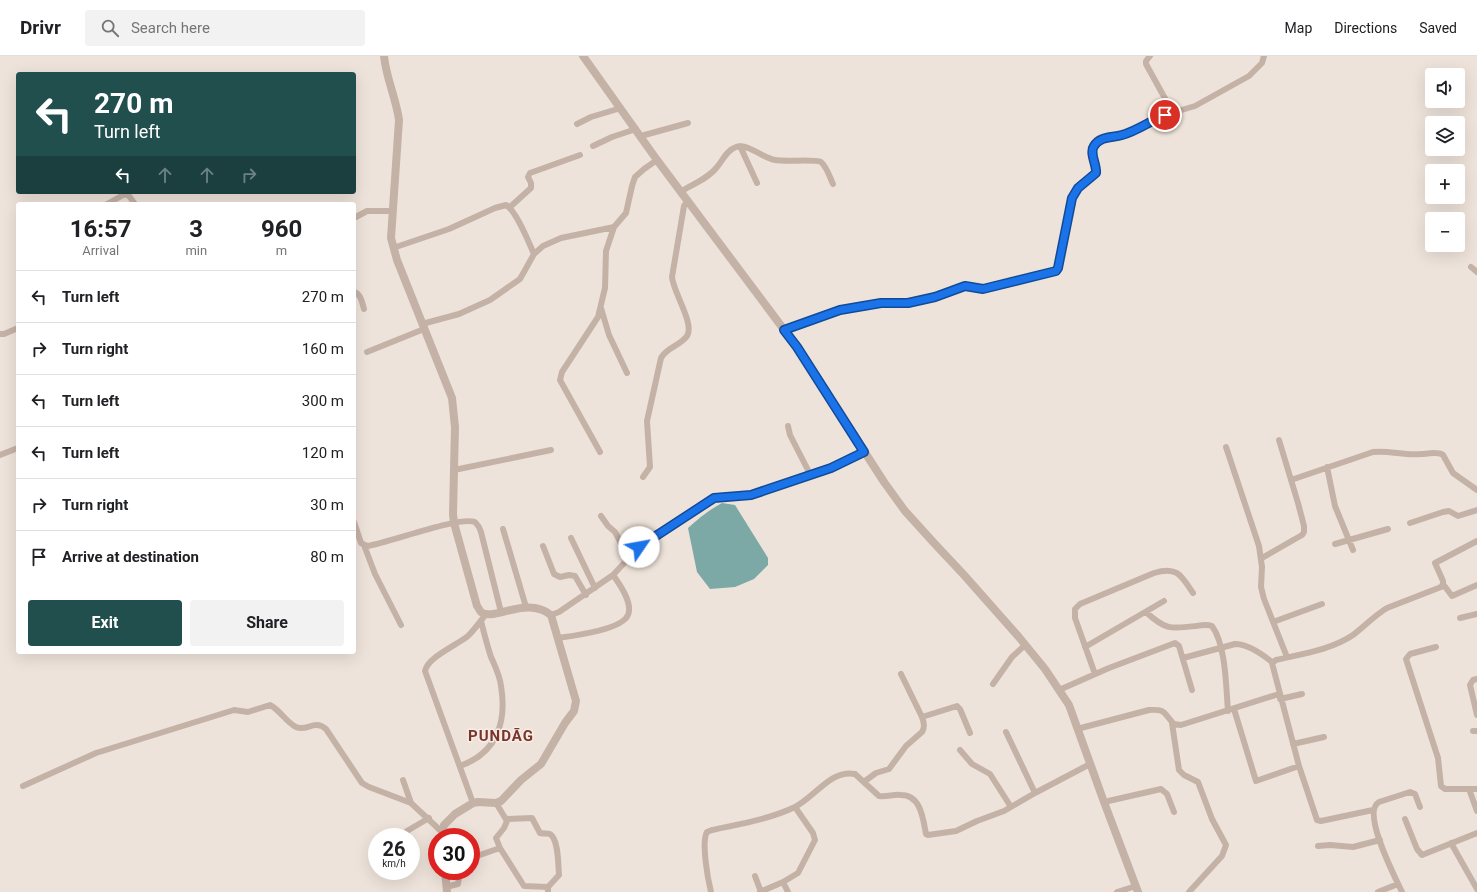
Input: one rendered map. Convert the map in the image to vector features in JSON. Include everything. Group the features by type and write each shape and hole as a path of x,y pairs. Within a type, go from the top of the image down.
{"street":[{"path":"384,56 387,74 397,106 399,120 391,238 393,248 423,327 452,398 455,427 454,523 477,606 483,617 501,684 503,708 499,732 486,750 469,763 460,766"},
{"path":"583,56 797,347 864,452 905,511 964,575 1025,645 1045,669 1069,704 1137,889 1117,892"},
{"path":"1150,56 1146,61 1146,64 1173,113"},
{"path":"784,330 840,310 881,303 908,303 935,297 965,286 983,289 1056,271 1058,268 1072,198 1078,188 1096,173 1092,152 1094,145 1102,139 1121,136 1153,120 1195,106 1249,76 1262,63 1264,56"},
{"path":"577,124 591,117 621,108"},
{"path":"593,146 612,137 688,123"},
{"path":"682,192 717,168 731,149 740,146 744,146 768,159 794,162 820,162 823,164 833,184"},
{"path":"740,146 757,184"},
{"path":"510,207 530,188 531,184 528,177 530,173 580,155"},
{"path":"600,452 560,380 562,372 598,317 606,279 606,252 614,227 626,213 635,177 658,160"},
{"path":"110,202 125,194 129,196 134,202"},
{"path":"643,477 650,467 647,421 661,358 665,353 686,338 689,331 686,317 672,277 684,206 688,200"},
{"path":"393,248 449,229 506,205 510,207 534,254"},
{"path":"356,217 367,211 392,210"},
{"path":"367,352 423,327 460,314 490,300 520,279 534,254 543,246 561,238 614,227"},
{"path":"1471,267 1477,272"},
{"path":"356,293 361,297 364,309"},
{"path":"601,308 610,335 627,373"},
{"path":"0,334 4,334 16,329"},
{"path":"788,426 790,435 810,474"},
{"path":"1262,558 1302,535 1304,532 1304,526 1279,440"},
{"path":"1226,447 1262,558 1261,587 1264,600 1287,657"},
{"path":"0,455 16,449"},
{"path":"454,470 551,450"},
{"path":"1291,480 1373,452 1380,451 1418,455 1441,453 1453,473 1477,490"},
{"path":"551,615 559,612 586,595 613,575 639,547 714,498 751,495 831,468 864,452"},
{"path":"1327,467 1335,506 1353,550"},
{"path":"1410,523 1444,512 1449,512 1458,516 1477,510"},
{"path":"601,516 608,526 615,532 629,558"},
{"path":"364,545 373,545 454,523 472,521 479,527 501,612"},
{"path":"356,528 361,543 364,545 374,574 401,625"},
{"path":"502,529 526,607"},
{"path":"1335,544 1388,529"},
{"path":"571,538 595,588"},
{"path":"1477,541 1435,563 1443,584 1452,596 1477,585"},
{"path":"543,546 554,574 560,577 569,575 575,576 586,595"},
{"path":"1074,613 1075,609 1080,604 1161,571 1172,570 1185,580 1193,593"},
{"path":"558,638 613,627 626,618 629,612 626,594 613,575"},
{"path":"1272,662 1337,643 1352,635 1387,608 1436,589 1443,584"},
{"path":"1085,647 1164,601"},
{"path":"1072,604 1095,674"},
{"path":"1273,622 1322,604"},
{"path":"443,828 449,819 473,803 496,803 501,801 521,780 541,764 576,707 575,694 551,615 547,612 526,607 483,617 467,637 432,659 426,667 426,675 473,803"},
{"path":"1146,612 1158,622 1175,628 1210,625 1217,633 1221,648 1228,711"},
{"path":"1460,618 1477,614"},
{"path":"1059,690 1095,674 1172,644 1178,645 1192,690"},
{"path":"1183,658 1242,644 1265,656 1272,662"},
{"path":"993,684 1012,658 1025,645"},
{"path":"1436,647 1410,654 1406,659 1438,758 1441,786 1445,790 1477,789"},
{"path":"1272,662 1271,665 1299,766 1318,821 1373,810"},
{"path":"865,781 874,774 887,771 906,746 922,732 925,724 901,674"},
{"path":"1477,679 1471,682 1470,685 1477,715"},
{"path":"1172,723 1181,725 1280,697 1302,694"},
{"path":"23,786 96,753 234,710 248,712 270,705 296,727 303,728 315,724 326,729 366,786 411,803 429,818 437,828"},
{"path":"922,717 956,705 960,708 970,733"},
{"path":"1234,709 1256,781 1299,766"},
{"path":"1077,729 1149,710 1159,710 1166,714 1172,723 1180,770 1184,775 1198,782 1214,824 1226,845 1222,856 1189,892"},
{"path":"1006,732 1035,793"},
{"path":"1293,744 1324,736"},
{"path":"960,750 972,764 990,774 1011,807"},
{"path":"711,892 704,841 707,832 760,819 795,807 812,796 834,778 842,774 855,774 865,781 879,796 909,796 919,807 927,835 956,831 1011,807 1090,764"},
{"path":"403,780 411,803"},
{"path":"1104,802 1161,789 1167,794 1174,812"},
{"path":"1470,789 1477,811"},
{"path":"1402,892 1375,826 1373,810 1375,805 1379,802 1410,792 1415,794 1420,807"},
{"path":"496,803 506,819 506,825 496,838 500,848 525,889 548,889 559,875 557,848 554,838 551,835 540,833 532,818 506,819"},
{"path":"755,876 761,892 798,873 814,840 813,833 795,807"},
{"path":"407,828 429,818"},
{"path":"1405,819 1420,854 1477,833"},
{"path":"1318,846 1347,848 1380,840"},
{"path":"1451,843 1477,889"},
{"path":"480,855 500,848"},
{"path":"445,880 447,890 458,884 459,880"},
{"path":"783,882 788,892"},
{"path":"1378,892 1398,884"}],"water":[{"path":"722,503 735,505 768,558 768,565 754,579 735,587 710,589 697,572 688,528 704,514"}],"district":[{"name":"PUNDĀG","path":"501,736"}],"route":[{"path":"639,547 714,498 721,496 751,495 831,468 864,452 797,347 784,330 840,310 858,306 881,303 908,303 935,297 962,286 983,289 1055,272 1058,268 1072,198 1078,188 1097,172 1092,152 1094,145 1106,137 1121,136 1132,132 1165,115"}]}
